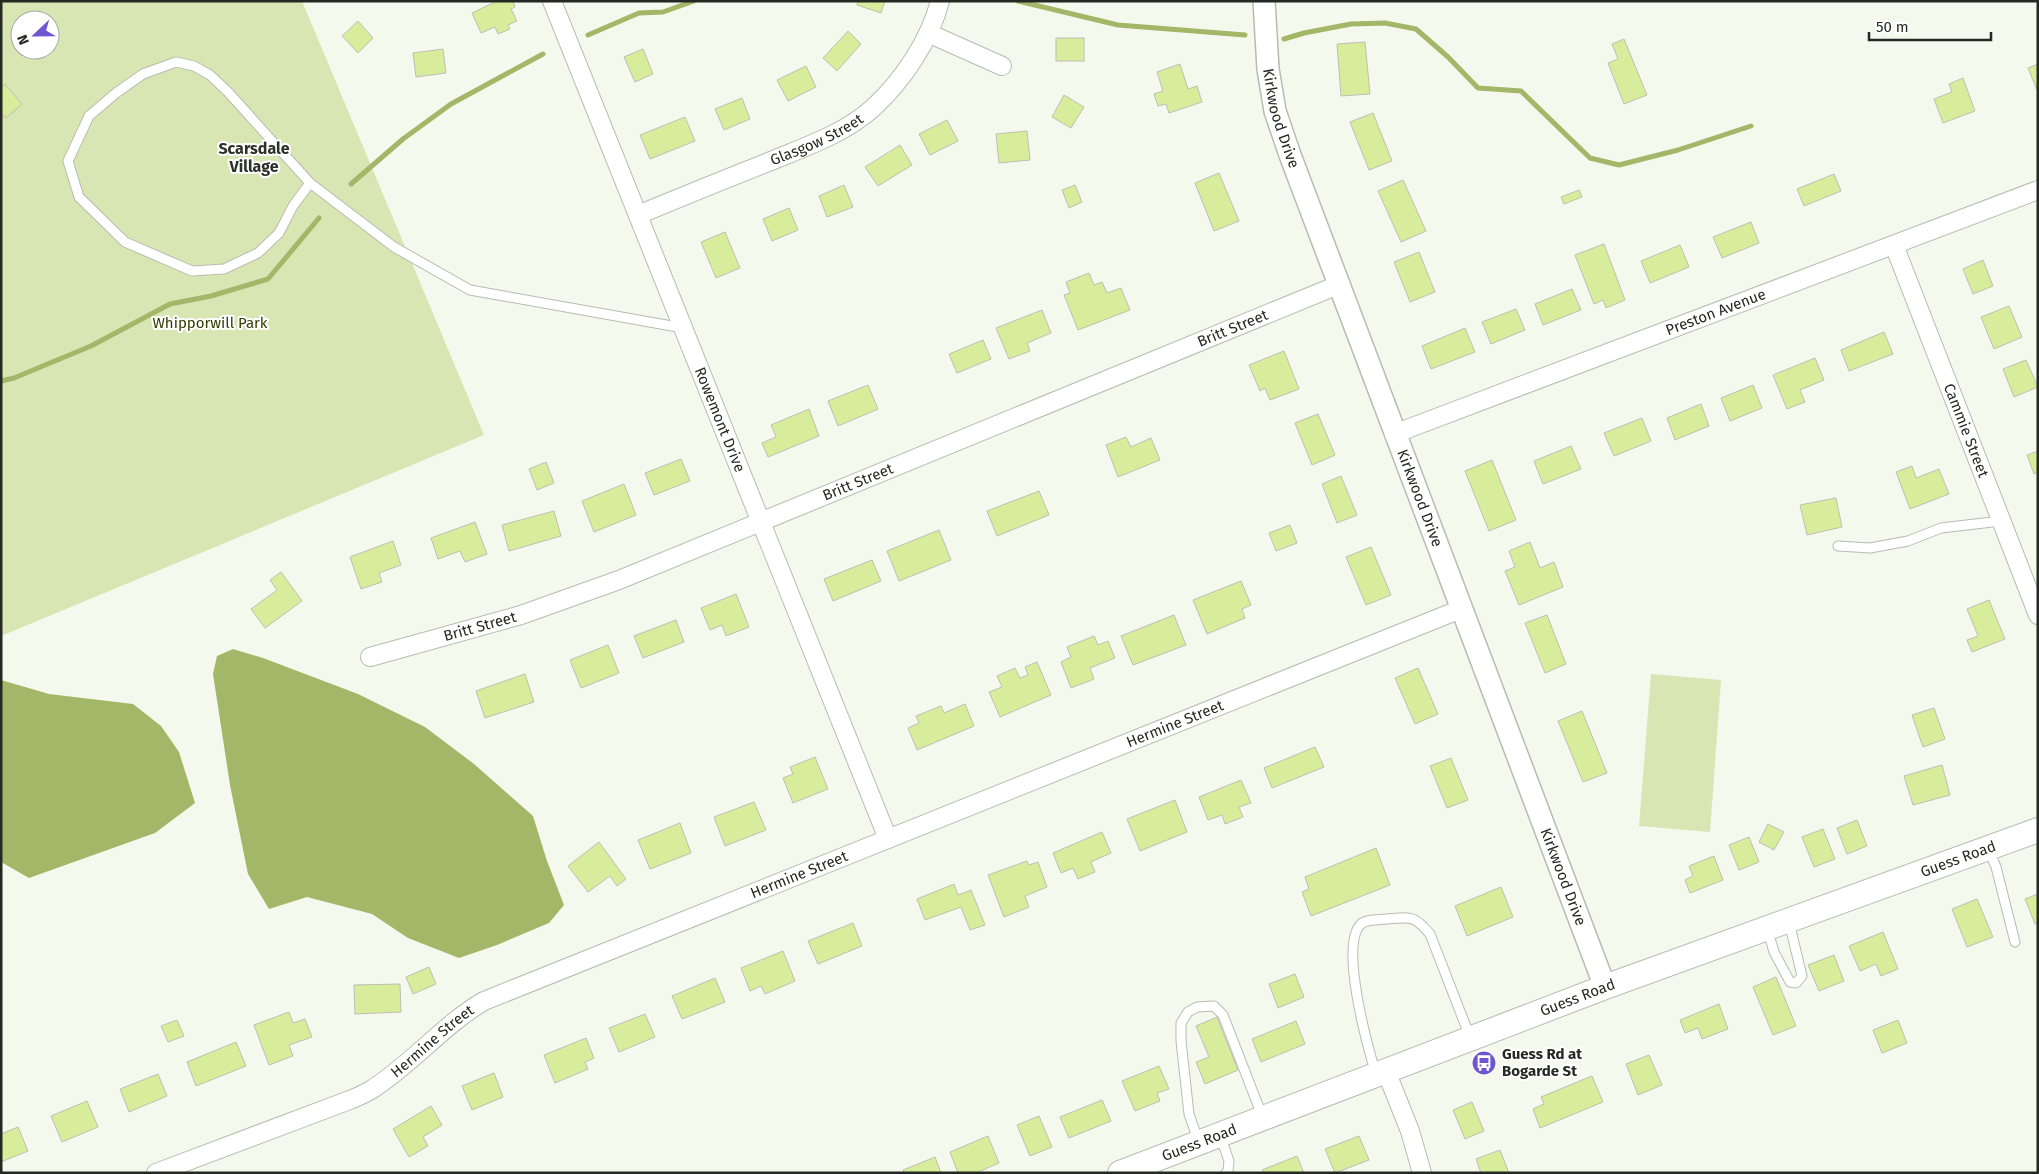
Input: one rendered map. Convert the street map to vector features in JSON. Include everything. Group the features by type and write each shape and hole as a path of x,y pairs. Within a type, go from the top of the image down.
{"main road":[{"name":"Guess Road","path":"1120,1173 1605,987 2038,830"}],"street":[{"name":"Rowemont Drive","path":"552,1 685,328 760,522 888,839"},
{"name":"Glasgow Street","path":"638,215 814,143 848,125 874,107 911,64 928,33 940,1"},
{"name":"Kirkwood Drive","path":"1264,1 1268,69 1275,111 1394,434 1605,987"},
{"path":"928,33 1002,66"},
{"name":"Preston Avenue","path":"1394,434 2038,190"},
{"name":"Cammie Street","path":"1894,245 2038,615"},
{"name":"Britt Street","path":"370,657 521,615 619,580 1338,285"},
{"name":"Hermine Street","path":"156,1173 347,1102 371,1090 407,1062 440,1032 484,1001 1461,609"},
{"path":"1381,1073 1410,1131 1422,1173"}],"lane":[{"path":"310,183 293,206 279,233 258,254 224,269 192,271 125,242 79,197 68,160 89,116 116,93 143,74 176,62 194,66 210,75 228,92 310,183 394,247 470,290 685,328"},
{"path":"1838,546 1870,548 1908,541 1941,528 2002,521"},
{"path":"1988,848 1996,867 2015,942"},
{"path":"1381,1073 1364,1037 1356,989 1355,935 1361,925 1367,921 1411,917 1430,934 1470,1039"},
{"path":"1777,924 1802,976 1796,983 1790,982 1774,952 1777,924"},
{"path":"1226,1173 1229,1161 1189,1114 1180,1041 1181,1023 1188,1012 1197,1007 1214,1006 1223,1015 1263,1118"}],"green space":[{"name":"Whipporwill Park","path":"1,1 302,1 484,435 1,636"},
{"path":"1651,674 1721,680 1710,832 1639,826"}],"shaded area":[{"path":"233,649 263,658 358,694 425,727 474,764 533,816 547,861 564,905 549,923 497,945 459,958 408,938 372,914 307,897 269,909 248,874 230,785 213,674 217,656"},
{"path":"1,680 49,694 133,704 161,726 179,752 195,803 155,833 29,878 1,862"}],"building":[{"path":"497,1 513,1 515,7 511,9 517,21 508,25 510,29 498,34 495,27 481,33 472,13"},
{"path":"858,1 885,1 881,13 857,5"},
{"path":"358,21 373,38 358,53 342,36"},
{"path":"848,31 861,44 837,71 823,58"},
{"path":"1056,38 1084,38 1084,61 1056,61"},
{"path":"1624,39 1647,95 1624,104 1608,63 1618,59 1612,44"},
{"path":"1365,42 1370,94 1341,96 1337,44"},
{"path":"443,49 446,73 416,77 413,53"},
{"path":"643,49 653,74 635,82 624,57"},
{"path":"1180,64 1188,89 1197,86 1202,102 1169,113 1166,104 1158,106 1154,94 1163,91 1157,72"},
{"path":"2038,64 2038,90 2037,90 2028,68"},
{"path":"806,66 816,87 788,101 777,80"},
{"path":"1963,78 1975,111 1943,123 1934,99 1952,92 1949,84"},
{"path":"5,84 22,104 6,118 1,113 1,88"},
{"path":"1064,95 1084,107 1071,128 1052,117"},
{"path":"742,98 750,119 724,130 715,109"},
{"path":"1373,113 1392,161 1369,170 1350,122"},
{"path":"685,117 695,141 650,159 640,135"},
{"path":"947,120 958,141 930,155 919,134"},
{"path":"1027,131 1030,160 999,163 996,134"},
{"path":"900,145 912,165 878,186 865,167"},
{"path":"1219,173 1239,221 1214,231 1195,183"},
{"path":"1834,174 1841,191 1804,206 1797,189"},
{"path":"1403,180 1426,231 1401,242 1378,191"},
{"path":"844,185 853,207 827,217 819,196"},
{"path":"1075,185 1082,202 1069,208 1062,190"},
{"path":"1579,190 1582,197 1564,204 1561,197"},
{"path":"789,208 798,230 772,241 763,219"},
{"path":"1751,222 1759,243 1722,258 1713,237"},
{"path":"725,232 740,268 716,278 701,242"},
{"path":"1604,244 1625,300 1606,308 1603,300 1594,304 1575,255"},
{"path":"1680,245 1689,267 1650,283 1641,261"},
{"path":"1419,252 1435,292 1410,302 1394,262"},
{"path":"1983,260 1993,286 1973,294 1963,269"},
{"path":"1089,273 1094,285 1102,282 1107,293 1121,288 1130,310 1078,330 1064,295 1070,293 1066,282"},
{"path":"1572,289 1581,310 1543,325 1535,304"},
{"path":"2009,306 2022,337 1994,349 1981,317"},
{"path":"1516,309 1525,330 1491,344 1482,322"},
{"path":"1042,310 1051,333 1027,343 1030,351 1009,359 996,328"},
{"path":"1465,328 1475,352 1431,369 1422,346"},
{"path":"1884,332 1893,354 1849,371 1841,350"},
{"path":"983,340 991,359 957,373 949,354"},
{"path":"1284,351 1299,389 1270,400 1265,388 1260,391 1249,365"},
{"path":"1815,358 1824,380 1800,390 1805,402 1787,409 1773,375"},
{"path":"2026,360 2038,387 2014,397 2003,369"},
{"path":"868,385 878,409 838,426 828,401"},
{"path":"1753,385 1762,408 1730,421 1721,398"},
{"path":"1701,404 1709,426 1675,440 1667,418"},
{"path":"809,409 819,436 768,457 762,443 776,437 771,425"},
{"path":"1318,414 1335,455 1312,465 1295,423"},
{"path":"1642,418 1651,441 1614,456 1604,433"},
{"path":"1126,437 1131,447 1151,438 1160,460 1118,477 1106,445"},
{"path":"1571,446 1581,469 1543,484 1534,461"},
{"path":"2038,451 2038,472 2034,474 2027,455"},
{"path":"681,459 690,481 654,495 645,473"},
{"path":"1492,460 1516,520 1489,531 1465,471"},
{"path":"546,462 554,483 537,490 529,469"},
{"path":"1912,466 1916,478 1939,469 1949,494 1910,509 1896,472"},
{"path":"1341,476 1357,515 1337,523 1322,484"},
{"path":"624,484 636,515 594,532 582,501"},
{"path":"1039,491 1049,515 997,536 987,511"},
{"path":"1836,498 1842,527 1807,535 1800,505"},
{"path":"554,511 561,536 509,551 502,525"},
{"path":"475,522 487,554 465,562 460,551 438,559 431,538"},
{"path":"1290,525 1297,543 1276,551 1269,533"},
{"path":"939,530 951,560 899,581 887,551"},
{"path":"393,541 401,565 379,573 382,582 361,589 350,557"},
{"path":"1530,542 1540,568 1554,562 1563,587 1519,605 1505,571 1515,567 1509,551"},
{"path":"1371,547 1391,595 1366,605 1346,557"},
{"path":"872,560 881,581 833,601 824,579"},
{"path":"281,572 302,601 265,628 251,609 277,590 270,580"},
{"path":"1241,581 1251,605 1242,609 1245,618 1207,634 1193,600"},
{"path":"736,594 749,627 726,636 722,625 710,630 701,608"},
{"path":"1989,600 2005,639 1972,652 1967,640 1978,636 1967,609"},
{"path":"1174,615 1186,645 1133,665 1121,636"},
{"path":"1547,615 1566,664 1545,673 1525,623"},
{"path":"676,620 684,642 643,658 634,636"},
{"path":"1094,636 1098,645 1108,641 1115,658 1090,668 1094,679 1071,688 1061,662 1071,657 1067,647"},
{"path":"608,645 619,673 581,688 570,660"},
{"path":"1037,662 1051,695 1000,717 989,692 1002,687 997,676 1015,668 1020,678 1028,675 1025,667"},
{"path":"1418,668 1438,714 1415,724 1395,678"},
{"path":"525,674 534,702 485,718 476,691"},
{"path":"965,704 974,726 917,750 908,728 919,723 916,716 941,706 944,713"},
{"path":"1934,708 1945,739 1923,747 1912,715"},
{"path":"1582,711 1607,773 1583,782 1558,721"},
{"path":"1315,747 1324,767 1272,788 1264,768"},
{"path":"815,757 828,789 793,803 783,778 793,774 790,767"},
{"path":"1451,758 1468,800 1447,808 1430,766"},
{"path":"1942,765 1950,795 1913,805 1904,776"},
{"path":"1241,780 1251,803 1239,807 1243,817 1225,824 1222,815 1208,820 1199,797"},
{"path":"1175,800 1187,832 1140,851 1127,819"},
{"path":"754,802 766,830 725,846 714,817"},
{"path":"1857,820 1867,846 1847,854 1837,828"},
{"path":"680,823 691,853 650,869 638,840"},
{"path":"1768,824 1784,832 1774,850 1759,842"},
{"path":"1823,829 1835,859 1814,867 1802,837"},
{"path":"1102,832 1111,853 1091,862 1095,872 1078,879 1073,868 1061,873 1053,853"},
{"path":"1749,837 1759,862 1739,870 1729,845"},
{"path":"599,842 626,879 617,886 610,876 588,892 568,866"},
{"path":"1376,848 1390,885 1311,916 1302,892 1309,889 1305,877"},
{"path":"1714,856 1723,880 1690,893 1685,880 1693,876 1689,866"},
{"path":"1027,861 1029,865 1038,862 1047,887 1025,896 1029,907 1004,917 988,875"},
{"path":"954,884 958,895 971,890 985,925 970,930 961,907 925,920 917,899"},
{"path":"1501,887 1513,917 1467,936 1455,906"},
{"path":"2038,894 2038,923 2035,924 2025,899"},
{"path":"1977,899 1993,937 1967,947 1952,909"},
{"path":"853,923 862,946 818,964 808,941"},
{"path":"1883,932 1898,969 1881,976 1876,964 1860,971 1849,946"},
{"path":"783,951 795,981 765,994 761,986 750,991 741,968"},
{"path":"1834,955 1844,981 1819,991 1808,965"},
{"path":"429,967 436,984 413,994 406,977"},
{"path":"1295,974 1304,997 1278,1008 1269,984"},
{"path":"1776,977 1796,1026 1773,1035 1753,987"},
{"path":"715,978 725,1002 682,1019 672,996"},
{"path":"400,984 401,1012 355,1014 354,985"},
{"path":"1719,1004 1728,1029 1702,1039 1698,1028 1685,1033 1680,1020"},
{"path":"289,1012 293,1023 305,1019 312,1037 289,1045 293,1056 269,1065 254,1025"},
{"path":"645,1014 655,1037 619,1052 609,1028"},
{"path":"1217,1017 1238,1070 1205,1084 1196,1062 1209,1057 1196,1026"},
{"path":"177,1020 184,1036 168,1042 161,1026"},
{"path":"1898,1020 1907,1043 1882,1053 1873,1030"},
{"path":"1296,1021 1305,1044 1261,1062 1252,1039"},
{"path":"586,1038 594,1058 585,1062 588,1069 555,1083 544,1055"},
{"path":"236,1042 246,1066 196,1086 187,1062"},
{"path":"1649,1055 1662,1085 1638,1095 1626,1064"},
{"path":"1159,1066 1169,1089 1157,1093 1160,1101 1135,1111 1122,1081"},
{"path":"494,1073 503,1097 472,1110 462,1086"},
{"path":"158,1074 167,1096 129,1112 120,1089"},
{"path":"1592,1076 1603,1102 1540,1128 1533,1109 1544,1104 1541,1097"},
{"path":"1102,1100 1111,1121 1069,1138 1060,1117"},
{"path":"87,1101 98,1127 62,1142 51,1116"},
{"path":"1472,1102 1484,1131 1465,1139 1453,1110"},
{"path":"431,1106 442,1125 423,1137 428,1146 409,1157 393,1129"},
{"path":"1039,1116 1052,1147 1030,1156 1017,1125"},
{"path":"18,1127 28,1151 1,1162 1,1134"},
{"path":"988,1136 999,1163 976,1173 958,1173 950,1152"},
{"path":"1359,1136 1369,1160 1335,1173 1325,1149"},
{"path":"1500,1150 1509,1173 1481,1173 1476,1159"},
{"path":"1297,1156 1304,1173 1264,1173 1262,1170"},
{"path":"935,1157 941,1173 904,1173 903,1170"}],"waterway":[{"path":"588,35 639,13 663,12 694,1"},
{"path":"1018,1 1118,25 1245,35"},
{"path":"1284,39 1351,24 1385,23 1416,29 1448,57 1478,88 1521,91 1590,158 1619,165 1678,150 1751,126"},
{"path":"351,184 403,139 451,104 543,54"},
{"path":"1,381 14,378 91,346 170,304 211,296 268,279 319,218"}],"place":[{"name":"Guess Rd at Bogarde St","path":"1484,1063"}],"district":[{"name":"Scarsdale Village","path":"254,157"}]}
